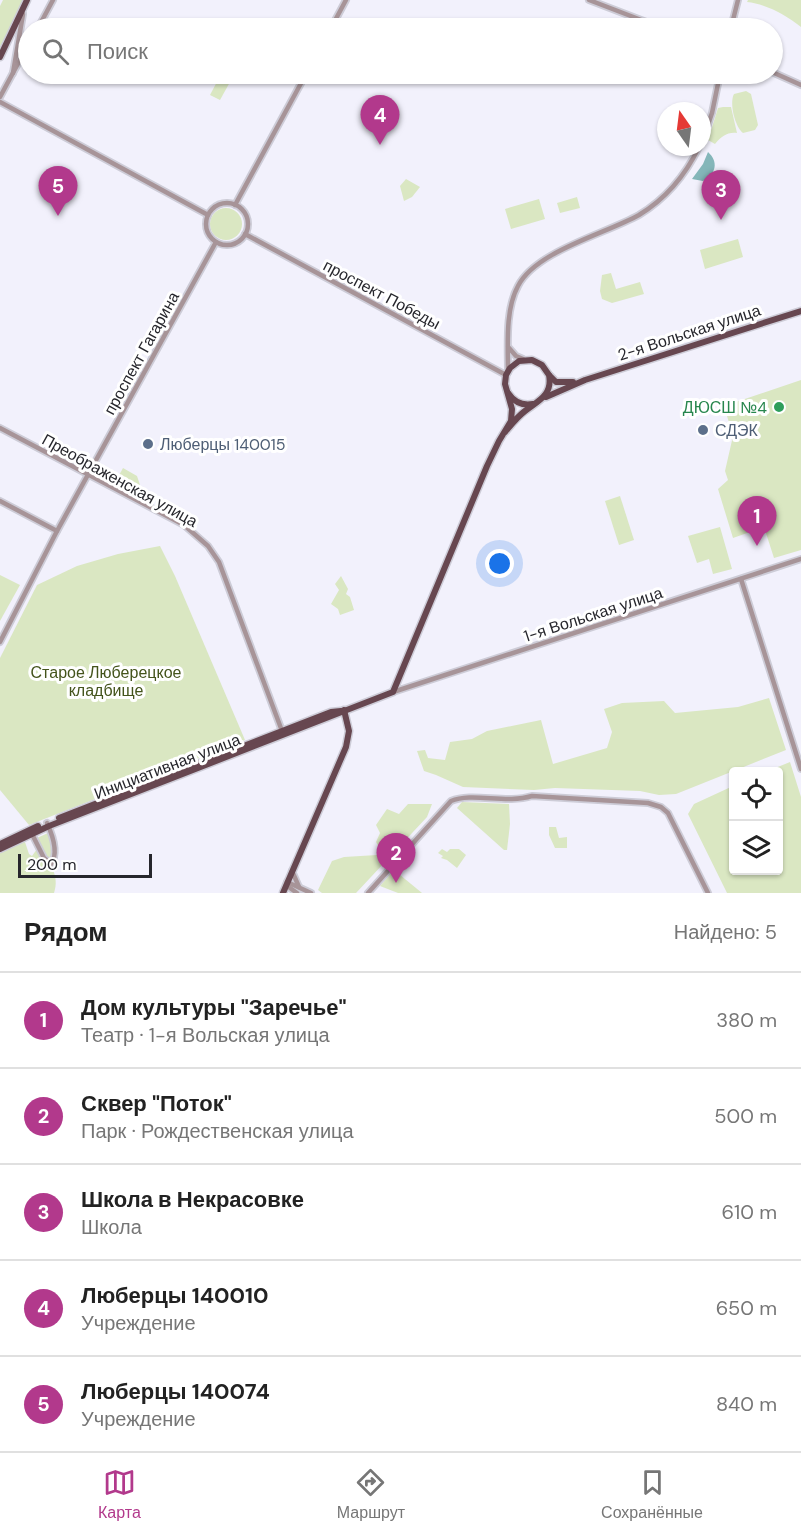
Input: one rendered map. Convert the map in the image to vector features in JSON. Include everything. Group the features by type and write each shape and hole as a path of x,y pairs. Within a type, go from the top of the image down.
{"main road":[{"path":"19,18 26,3"},
{"path":"0,57 18,20"},
{"name":"2-я Вольская улица","path":"539,401 585,380 801,311"},
{"path":"393,692 487,466 512,417 506,388 507,374 515,364 525,360 538,362 549,375 549,390 517,418 505,432"},
{"name":"2-я Вольская улица","path":"549,375 560,383 585,380"},
{"path":"506,388 511,398 517,402 529,405 539,401"},
{"name":"Инициативная улица","path":"0,844 331,712 344,710 393,692"},
{"path":"282,893 346,747 349,731 344,710"},
{"name":"Инициативная улица","path":"48,824 333,717 344,710"},
{"name":"Инициативная улица","path":"0,849 30,832"}],"street":[{"path":"43,18 53,0"},
{"path":"336,18 346,0"},
{"path":"589,0 636,18"},
{"path":"734,18 738,0"},
{"path":"23,18 26,3"},
{"path":"13,73 18,46"},
{"path":"0,97 18,64"},
{"path":"783,77 801,85"},
{"path":"235,206 301,84"},
{"path":"711,113 718,84"},
{"path":"0,102 208,215"},
{"path":"507,374 511,306 524,275 543,259 624,222 653,206 678,183 694,156"},
{"path":"223,204 235,206 245,214 247,221 245,234 240,241 232,244 224,245 216,242 206,227 208,215 223,204"},
{"name":"проспект Победы","path":"245,234 507,374"},
{"name":"проспект Гагарина","path":"0,642 57,531 216,242"},
{"path":"508,345 516,357 525,360"},
{"name":"Преображенская улица","path":"0,428 87,476 184,525 208,546 219,562 230,589 282,731"},
{"path":"0,501 57,531"},
{"name":"1-я Вольская улица","path":"393,692 801,559"},
{"path":"741,579 801,769"},
{"path":"368,893 451,801 460,799 519,801 532,796 648,803 661,807 672,819 708,893"},
{"path":"30,832 44,858 51,864 55,852 48,824"},
{"path":"292,871 299,887"},
{"path":"287,884 311,893"},
{"path":"287,884 297,893"}],"green space":[{"path":"3,0 24,0 0,47 0,6"},
{"path":"748,0 801,0 801,27 776,11 747,2"},
{"path":"216,84 229,84 220,100 210,95"},
{"path":"746,91 751,94 758,125 755,130 743,133 735,120 732,103 734,94"},
{"path":"731,107 737,133 725,135 715,144 711,142 711,130 718,108"},
{"path":"406,179 420,187 412,197 404,201 400,186"},
{"path":"577,197 580,208 560,213 557,203"},
{"path":"539,199 545,219 511,229 505,209"},
{"path":"226,208 238,212 242,224 238,236 226,240 214,236 210,224 214,212"},
{"path":"738,239 743,257 705,269 700,250"},
{"path":"611,273 616,289 640,282 644,294 612,303 602,299 600,291 602,275"},
{"path":"801,380 801,550 774,558 764,527 733,538 718,489 728,480 725,471 733,436 724,406"},
{"path":"123,468 137,476 140,485 137,490 117,479"},
{"path":"620,496 634,540 619,545 605,501"},
{"path":"720,527 732,569 713,574 709,559 697,563 688,536"},
{"name":"Старое Люберецкое кладбище","path":"160,546 245,740 29,825 0,790 0,658 37,585 77,566 118,554"},
{"path":"0,575 20,585 0,621"},
{"path":"341,576 348,589 346,594 350,597 354,610 340,615 338,609 331,604 339,590 335,584"},
{"path":"769,698 786,750 744,767 729,767 729,773 676,794 659,795 640,791 555,788 534,790 463,787 424,771 417,751 425,750 428,758 445,760 450,742 472,739 487,731 541,720 553,764 607,748 612,732 604,709 622,703 664,701 675,713 738,707"},
{"path":"790,762 801,797 801,893 727,893 688,814 694,804 729,788 729,875 783,875 783,767 778,767"},
{"path":"462,802 509,804 510,824 507,850 504,850 457,808"},
{"path":"408,804 432,804 427,817 356,893 322,893 318,890 332,861 344,857 377,855 381,850 376,842 380,833 376,825 387,809 399,814"},
{"path":"549,827 556,827 559,838 567,837 567,848 555,848 549,835"},
{"path":"48,833 53,854 51,858 45,856 37,838"},
{"path":"24,839 29,854 32,856 37,849 50,864 56,881 54,893 0,893 0,851"},
{"path":"442,849 447,852 450,849 459,849 466,855 457,868 441,858 443,856 438,853"},
{"path":"394,870 422,893 398,893 380,886"}],"water":[{"path":"706,156 711,156 715,164 711,175 703,181 692,179"}],"place":[{"name":"Люберцы 140010","path":"380,145"},
{"name":"Люберцы 140074","path":"58,216"},
{"name":"Школа в Некрасовке","path":"721,220"},
{"name":"ДЮСШ №4","path":"779,407"},
{"name":"СДЭК","path":"703,430"},
{"name":"Люберцы 140015","path":"148,444"},
{"name":"Дом культуры \"Заречье\"","path":"757,546"},
{"name":"Сквер \"Поток\"","path":"396,883"}]}
